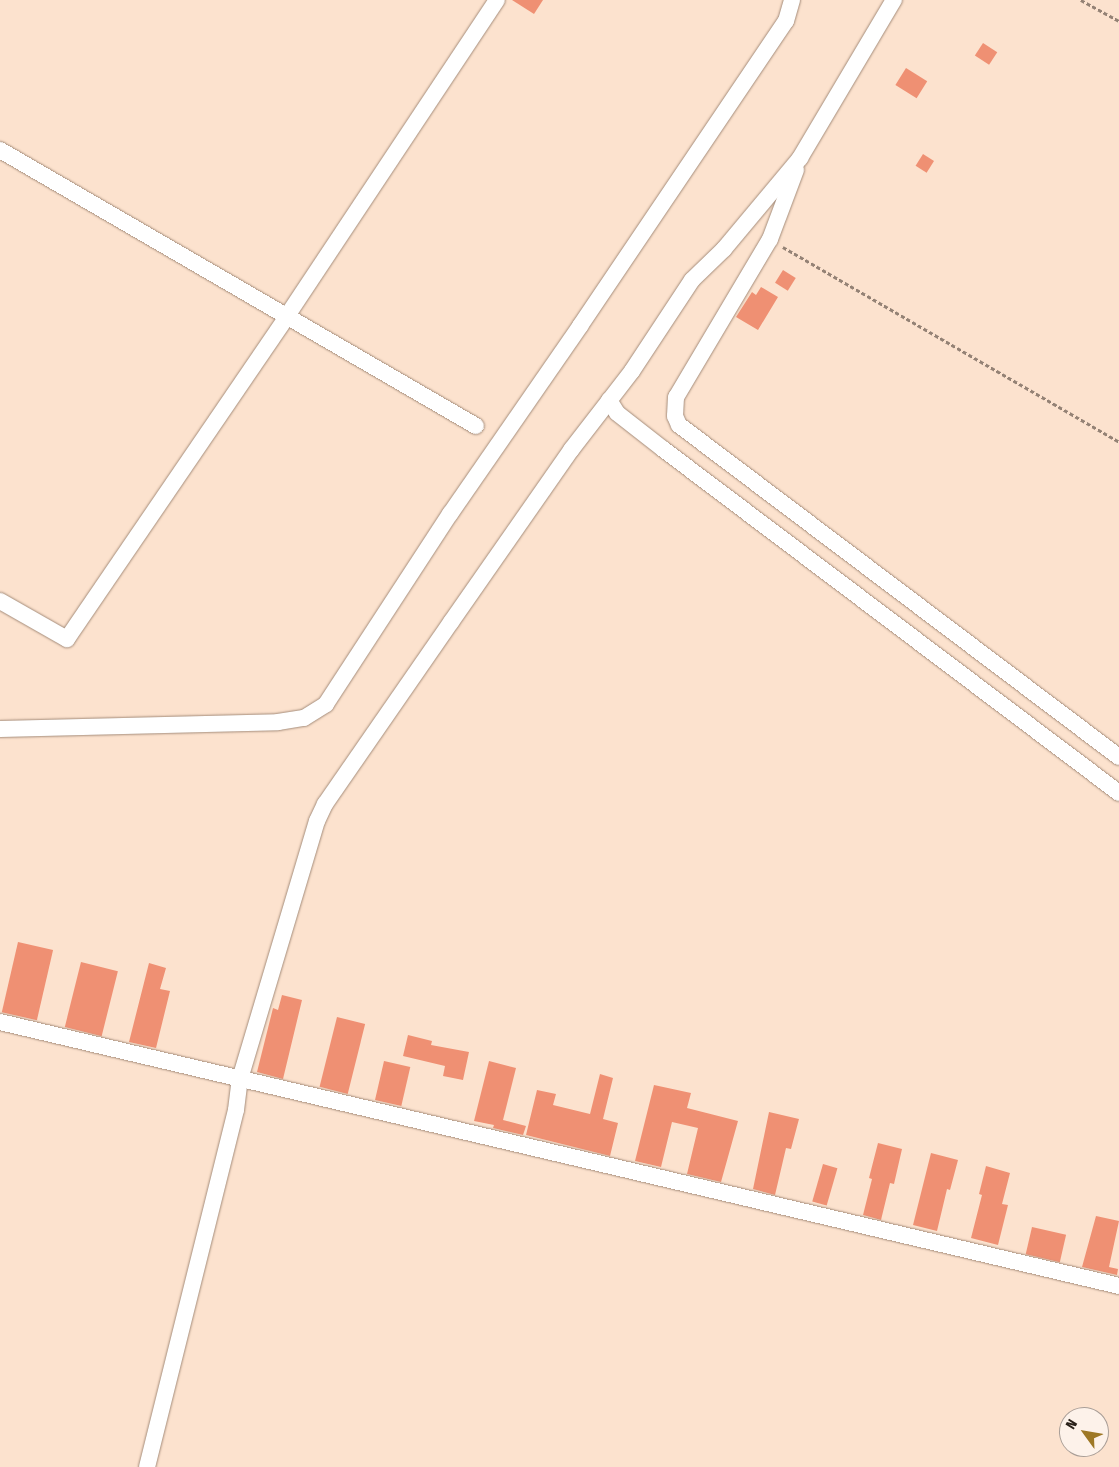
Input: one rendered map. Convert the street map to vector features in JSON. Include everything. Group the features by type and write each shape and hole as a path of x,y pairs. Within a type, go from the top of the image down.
{"street":[{"path":"0,601 67,639 497,0"},
{"path":"0,729 278,722 304,718 326,704 450,514 586,318 786,20 792,0"},
{"path":"147,1467 236,1110 240,1079 308,846 325,804 571,450 632,371 692,280 724,250 800,158 894,0"},
{"path":"0,150 476,426"},
{"path":"800,158 770,239 676,397 675,416 679,425 1119,757"},
{"path":"609,400 617,413 663,449 1119,794"},
{"path":"0,1022 1119,1286"}],"path":[{"path":"1081,0 1119,21"},
{"path":"770,239 1119,442"}],"building":[{"path":"512,0 543,0 534,14"},
{"path":"983,43 997,52 989,65 975,56"},
{"path":"906,68 927,81 917,98 895,85"},
{"path":"923,154 934,161 927,173 916,166"},
{"path":"783,270 796,278 788,291 775,283"},
{"path":"761,287 778,297 758,330 736,317 752,292 756,295"},
{"path":"18,942 53,950 37,1020 2,1012"},
{"path":"81,962 118,971 102,1036 65,1027"},
{"path":"149,963 166,968 160,989 170,991 156,1048 129,1042"},
{"path":"282,995 302,1000 283,1079 257,1072 273,1008 278,1010"},
{"path":"337,1017 365,1024 348,1094 320,1087"},
{"path":"408,1035 432,1041 431,1045 469,1052 463,1080 443,1076 445,1066 403,1056"},
{"path":"384,1061 410,1067 401,1106 375,1100"},
{"path":"489,1061 516,1068 503,1120 526,1126 523,1135 493,1128 494,1125 474,1121"},
{"path":"600,1074 613,1078 603,1119 618,1123 610,1156 526,1135 537,1090 556,1094 553,1105 590,1114"},
{"path":"654,1085 691,1093 687,1108 738,1121 721,1182 687,1174 698,1128 672,1122 661,1167 635,1161"},
{"path":"769,1112 799,1119 791,1149 786,1148 775,1195 753,1189"},
{"path":"878,1143 902,1149 894,1184 890,1183 881,1220 863,1215 872,1179 869,1178"},
{"path":"931,1153 958,1160 950,1190 947,1189 937,1231 913,1225"},
{"path":"823,1164 837,1168 827,1206 812,1201"},
{"path":"986,1166 1010,1173 1002,1204 1008,1205 998,1245 971,1238 982,1195 979,1194"},
{"path":"1096,1216 1119,1221 1109,1267 1118,1269 1117,1275 1082,1267"},
{"path":"1032,1227 1066,1235 1060,1262 1026,1254"}]}
